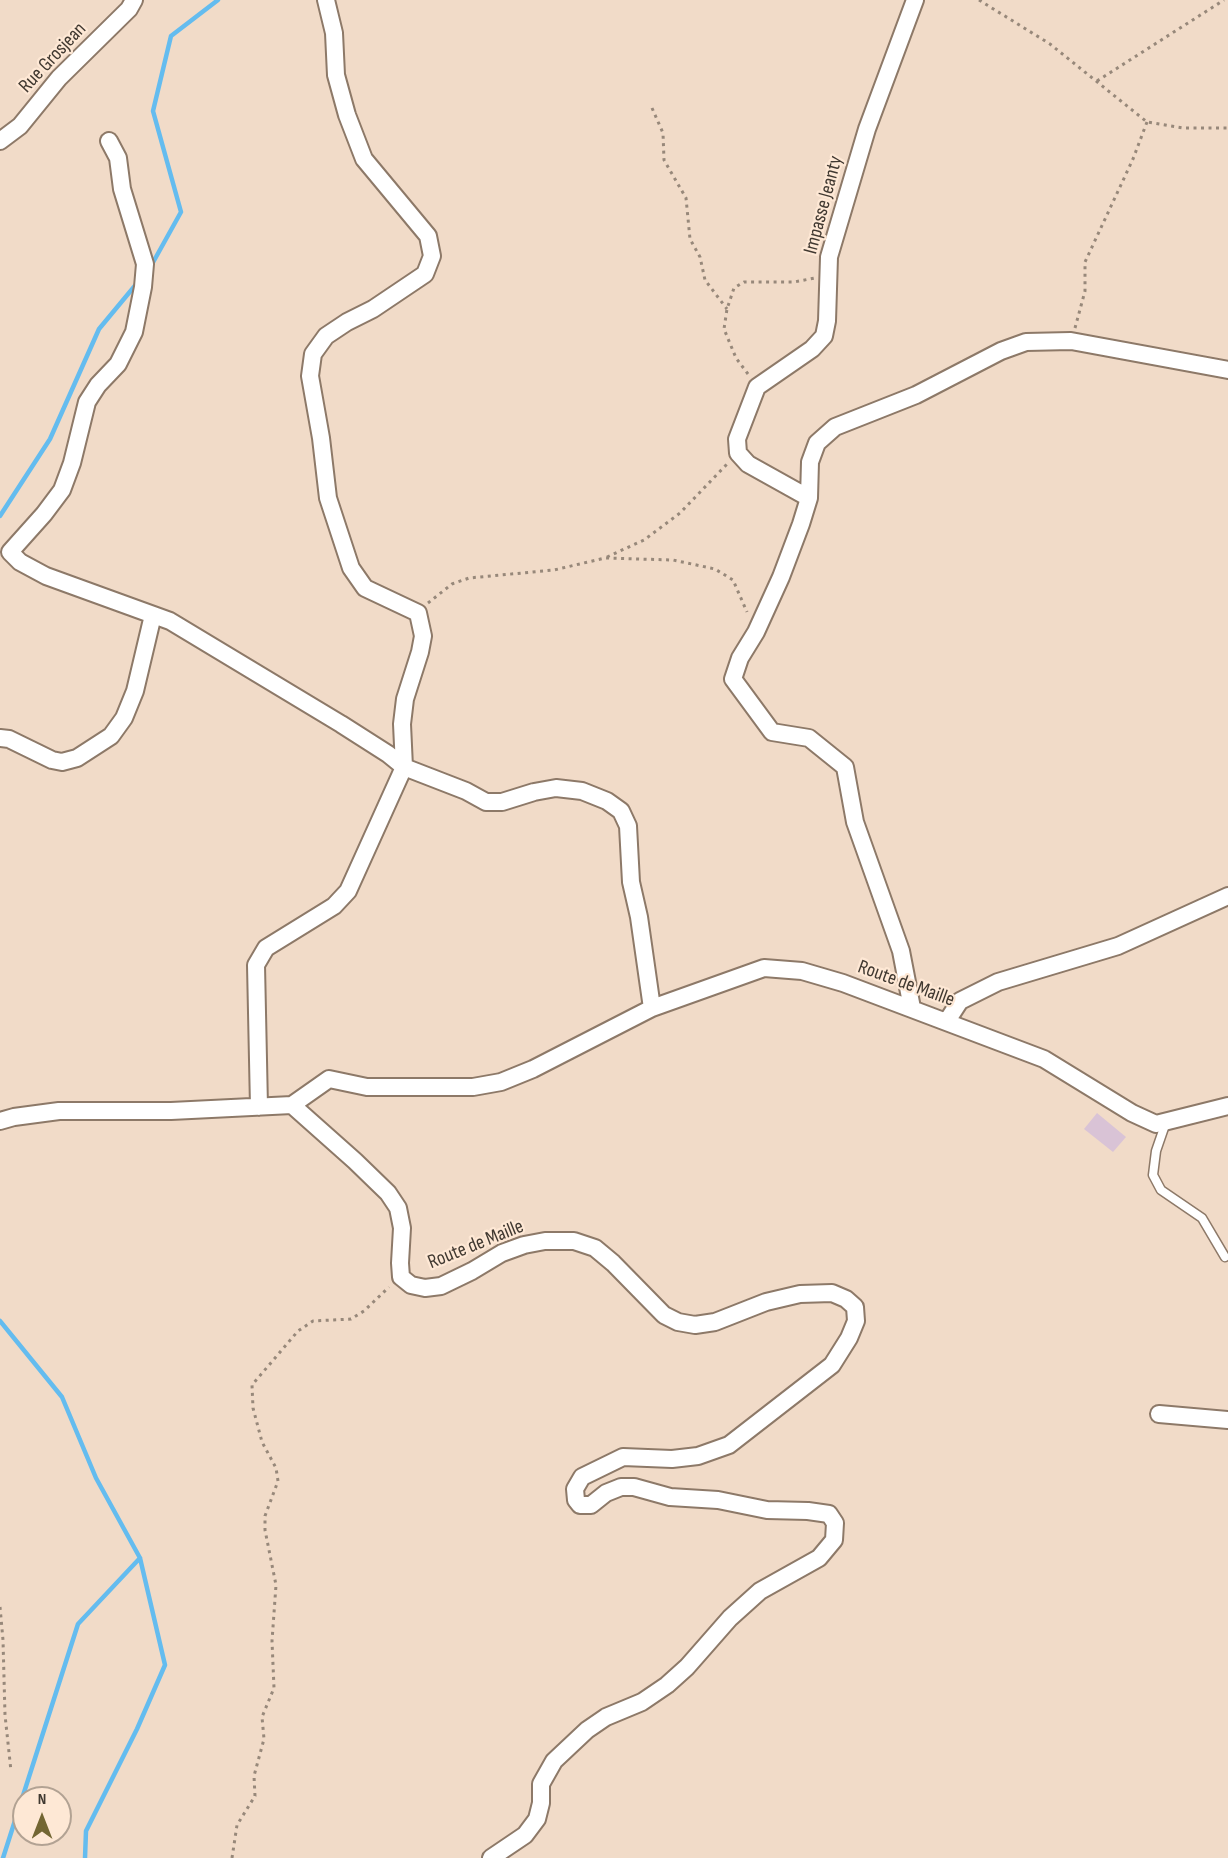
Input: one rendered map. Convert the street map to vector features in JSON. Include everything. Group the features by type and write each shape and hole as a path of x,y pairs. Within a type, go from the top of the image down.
{"street":[{"name":"Rue Grosjean","path":"0,141 20,126 59,78 129,9 134,0"},
{"path":"259,1107 256,965 266,948 334,906 348,891 404,767 402,724 405,699 423,636 418,613 365,588 351,568 328,498 321,438 310,376 313,354 326,336 373,309 425,274 432,256 428,236 363,159 347,116 336,75 334,33 326,0"},
{"name":"Impasse Jeanty","path":"757,387 812,349 824,336 827,321 829,257 867,129 915,0"},
{"path":"0,566 62,490 72,463 87,402 98,385 118,364 134,332 145,264 122,189 118,158 109,141"},
{"path":"912,1008 901,951 855,822 845,767 809,738 772,732 733,679 740,658 756,632 781,577 801,524 809,498 810,462 817,443 835,427 916,395 1001,351 1026,342 1071,341 1228,370"},
{"path":"757,387 737,439 738,453 748,464 809,498"},
{"path":"10,552 20,562 46,576 170,621 341,724 404,767 466,791 486,802 502,802 556,788 582,791 607,801 621,812 628,826 631,882 639,917 652,1008"},
{"path":"0,738 9,738 52,760 62,762 77,758 111,736 124,718 135,691 153,615"},
{"path":"947,1021 960,1001 998,982 1118,946 1228,896"},
{"name":"Route de Maille","path":"491,1858 525,1835 537,1819 541,1803 541,1784 554,1761 587,1730 606,1717 642,1702 667,1685 687,1667 730,1618 760,1590 819,1558 834,1540 835,1523 829,1514 767,1509 718,1500 670,1497 634,1487 621,1487 606,1493 591,1506 580,1505 576,1500 575,1489 582,1477 623,1457 672,1460 698,1456 729,1445 832,1365 849,1338 856,1321 855,1307 846,1299 832,1293 800,1294 766,1302 715,1322 695,1325 678,1322 664,1315 595,1248 574,1241 545,1241 524,1245 502,1253 441,1286 425,1288 411,1285 401,1277 402,1228 398,1208 387,1193 355,1161 292,1105 329,1079 367,1087 473,1087 501,1082 533,1069 652,1008 764,968 802,971 843,983 1044,1059 1132,1113 1156,1124 1228,1106"},
{"path":"0,1121 59,1111 171,1111 292,1105"},
{"path":"1159,1414 1228,1420"}],"lane":[{"path":"1166,1122 1156,1151 1153,1175 1161,1190 1202,1218 1225,1257"}],"path":[{"path":"979,0 1050,44 1147,123 1183,128 1228,128"},
{"path":"1097,81 1224,0"},
{"path":"652,108 663,133 664,160 686,198 690,239 700,257 705,280 727,309"},
{"path":"1071,341 1083,304 1085,262 1133,159 1147,123"},
{"path":"757,387 736,358 724,329 727,309 734,288 744,282 794,282 828,275"},
{"path":"418,613 452,584 469,578 554,570 605,558 644,540 680,513 738,453"},
{"path":"605,558 673,560 715,569 733,580 756,632"},
{"path":"232,1858 237,1825 255,1796 254,1776 264,1739 262,1717 273,1688 272,1641 276,1586 265,1530 265,1516 278,1481 276,1468 262,1442 253,1408 252,1385 298,1331 313,1321 351,1319 364,1311 401,1277"},
{"path":"0,1607 5,1714 11,1771"}],"building":[{"path":"1097,1113 1126,1137 1113,1152 1084,1129"}],"waterway":[{"path":"151,266 181,212 153,111 171,36 218,0"},
{"path":"0,516 50,439 99,329 138,282"},
{"path":"0,1321 62,1397 96,1478 140,1558 165,1665 137,1729 86,1831 85,1858"},
{"path":"3,1858 78,1624 140,1558"}]}
